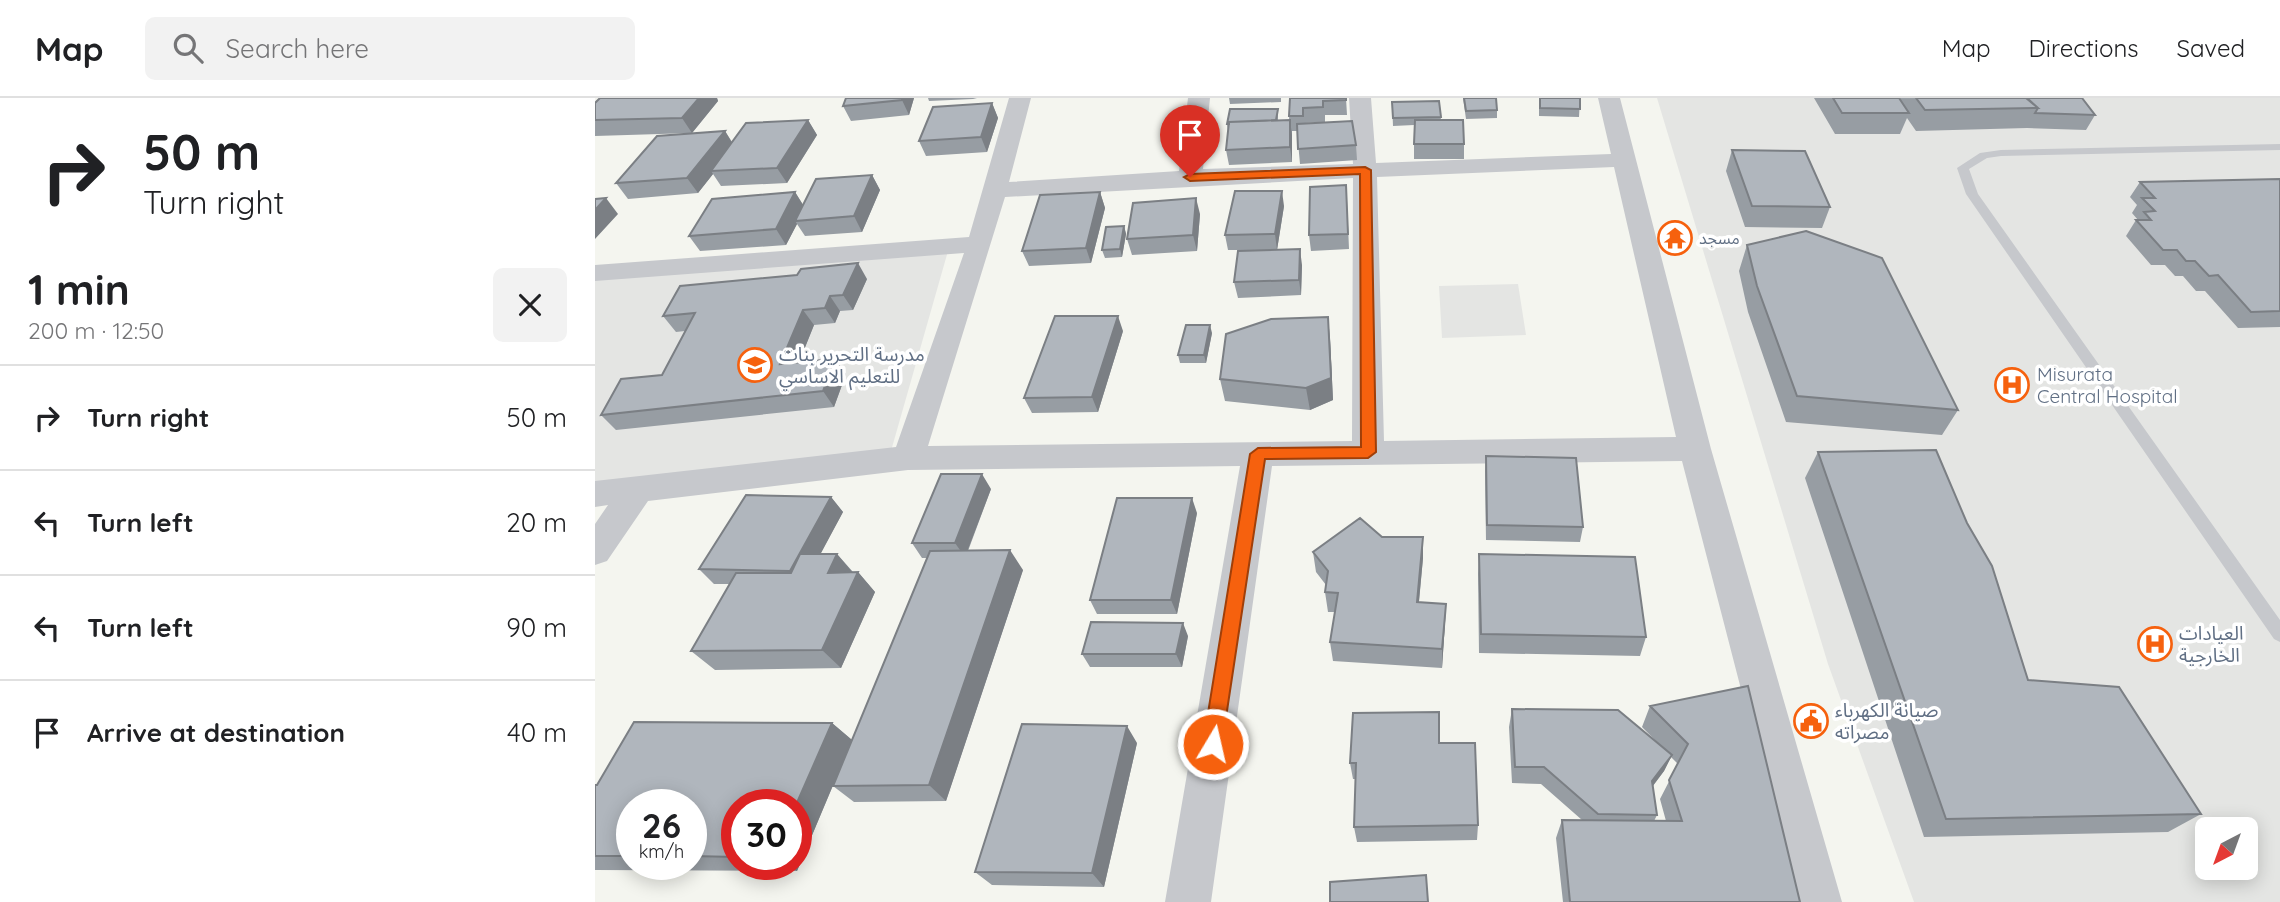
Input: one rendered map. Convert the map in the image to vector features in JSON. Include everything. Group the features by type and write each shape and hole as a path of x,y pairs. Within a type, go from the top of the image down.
{"street":[{"path":"908,458 980,244 1020,98"},
{"path":"1190,177 1199,98"},
{"path":"1360,98 1365,170 1368,452"},
{"path":"1609,98 1695,449 1819,902"},
{"path":"996,190 1190,177 1625,160"},
{"path":"595,273 980,244"},
{"path":"595,494 908,458 1695,449"},
{"path":"1188,902 1258,454"},
{"path":"595,551 638,489"}],"lane":[{"path":"2280,147 2001,153 1984,155 1963,168 1972,194 2280,634"}],"shaded area":[{"name":"Misurata Central Hospital","path":"1657,98 2280,98 2280,902 1914,902 1828,664"},
{"name":"مدرسة التحرير بنات للتعليم الاساسي","path":"948,251 891,451 595,487 595,278"},
{"path":"1518,284 1526,335 1442,338 1439,286"}],"building":[{"path":"600,98 699,98 682,118 595,120 595,103"},
{"path":"846,98 902,98 902,100 843,106"},
{"path":"1290,98 1346,100 1323,101 1323,107 1303,108 1303,116 1289,116"},
{"path":"1464,98 1496,98 1497,110 1466,111"},
{"path":"1540,98 1580,98 1580,109 1540,108"},
{"path":"1833,98 1899,98 1909,113 1842,113"},
{"path":"1916,98 2026,98 2038,108 1925,110"},
{"path":"2027,98 2082,98 2095,115 2035,113 2038,108"},
{"path":"1439,101 1441,117 1393,118 1392,102"},
{"path":"992,103 981,137 919,141 933,107"},
{"path":"1230,109 1278,109 1276,120 1227,124"},
{"path":"808,120 777,168 711,171 746,123"},
{"path":"1290,120 1290,147 1226,150 1229,122"},
{"path":"1415,120 1463,120 1464,144 1414,144"},
{"path":"1352,121 1356,145 1298,149 1297,124"},
{"path":"725,131 687,178 616,183 657,136"},
{"path":"1732,150 1805,151 1830,207 1752,206"},
{"path":"872,175 854,216 795,221 816,179"},
{"path":"2280,179 2280,311 2251,312 2218,275 2209,276 2195,261 2186,261 2177,250 2163,250 2136,220 2151,220 2144,212 2155,211 2142,198 2155,198 2140,182"},
{"path":"1346,185 1348,234 1309,235 1310,187"},
{"path":"1235,191 1282,191 1275,234 1225,235"},
{"path":"795,192 776,229 689,236 712,199"},
{"path":"1100,192 1086,248 1022,251 1040,195"},
{"path":"606,198 595,210 595,199"},
{"path":"1196,198 1193,235 1127,239 1133,203"},
{"path":"1124,226 1120,249 1102,250 1106,227"},
{"path":"1806,231 1882,258 1958,410 1797,396 1757,286 1747,245"},
{"path":"1300,249 1299,280 1234,282 1238,251"},
{"path":"858,263 843,295 830,296 825,308 803,310 780,364 835,359 823,391 601,415 621,379 662,375 695,313 663,316 680,286 797,275 801,269"},
{"path":"1055,316 1118,316 1092,397 1024,398"},
{"path":"1328,317 1331,378 1306,388 1220,379 1226,334 1271,319"},
{"path":"1186,325 1210,325 1204,355 1178,355"},
{"path":"1936,450 1967,523 1992,566 2028,680 2119,687 2201,814 1946,819 1818,452"},
{"path":"1486,456 1576,458 1583,527 1487,525"},
{"path":"941,474 982,474 955,543 912,543"},
{"path":"746,495 831,497 790,571 699,569"},
{"path":"1117,498 1192,498 1171,600 1090,600"},
{"path":"1360,518 1382,537 1423,537 1417,602 1446,604 1442,649 1330,642 1338,593 1325,592 1328,571 1313,552"},
{"path":"1010,550 929,785 833,786 930,551"},
{"path":"800,554 837,554 828,573 858,572 822,650 691,651 736,573 791,573"},
{"path":"1479,554 1635,557 1646,637 1481,634"},
{"path":"1091,622 1183,623 1176,654 1082,654"},
{"path":"1748,686 1800,902 1570,902 1562,820 1682,821 1669,780 1688,744 1650,706"},
{"path":"1512,709 1618,710 1672,755 1652,781 1657,815 1598,814 1544,767 1515,767"},
{"path":"1439,712 1439,743 1475,743 1478,825 1354,827 1356,763 1350,763 1353,713"},
{"path":"634,722 832,723 803,789 721,789 721,857 707,856 707,789 616,789 616,856 595,856 597,785"},
{"path":"1022,724 1127,726 1092,873 975,872"},
{"path":"1426,875 1428,902 1330,902 1330,882"}],"place":[{"name":"مسجد","path":"1675,238"},
{"name":"مدرسة التحرير بنات للتعليم الاساسي","path":"755,365"},
{"name":"Misurata Central Hospital","path":"2012,385"},
{"name":"العيادات الخارجية","path":"2155,644"},
{"name":"صيانة الكهرباء مصراته","path":"1811,721"}],"route":[{"path":"1190,177 1365,170 1368,452 1258,454 1213,744"}]}
